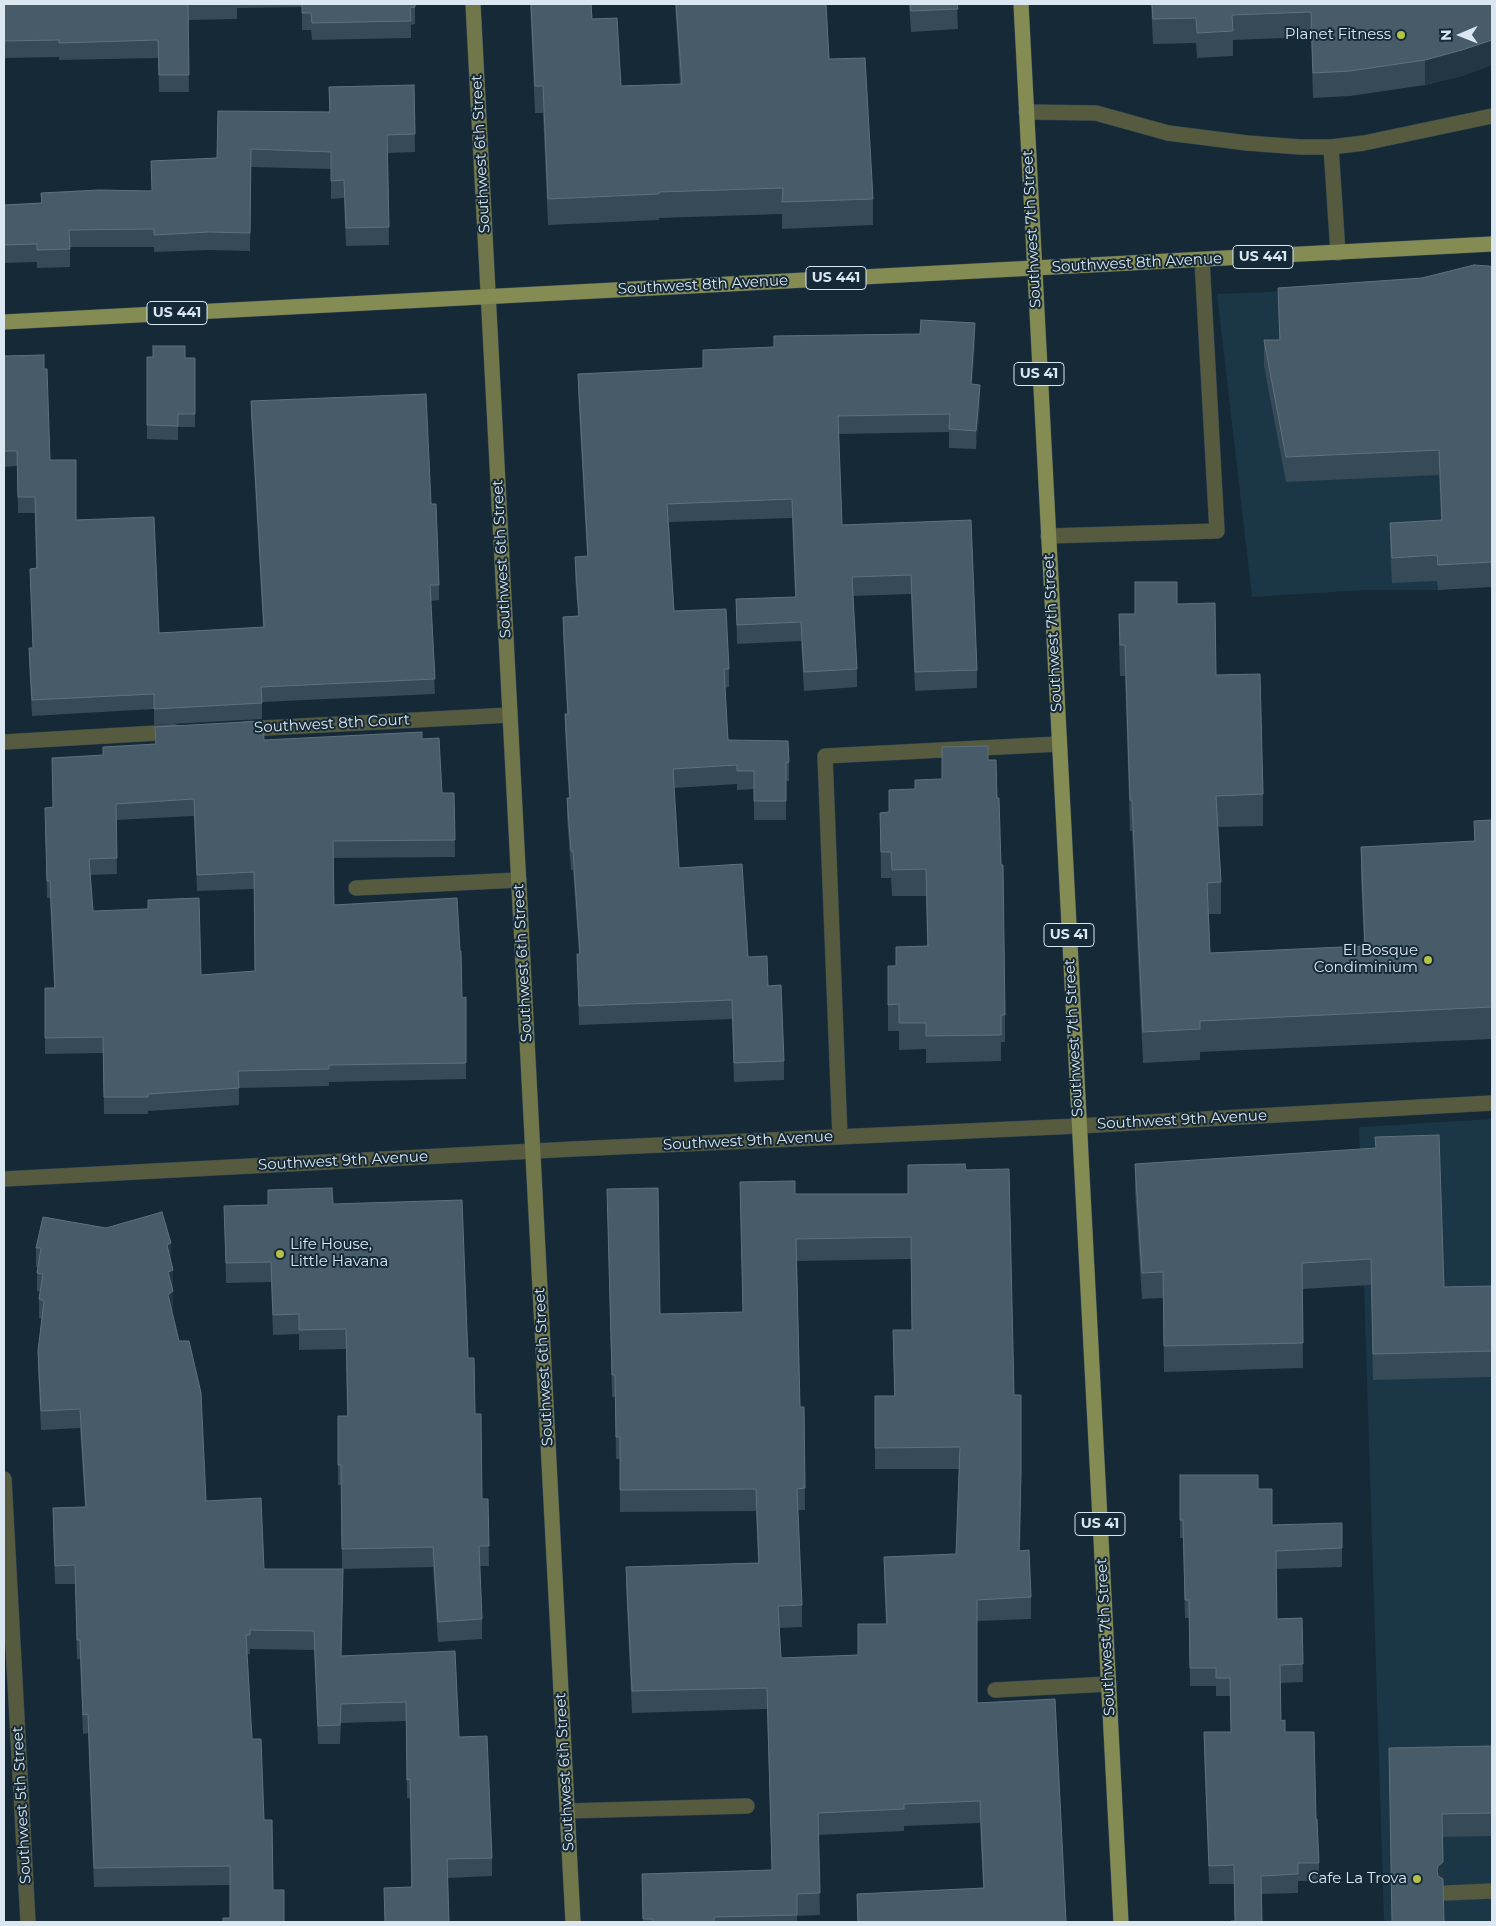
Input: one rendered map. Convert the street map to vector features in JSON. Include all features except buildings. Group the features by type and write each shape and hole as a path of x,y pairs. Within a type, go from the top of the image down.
{"main road":[{"name":"Southwest 7th Street","path":"1021,4 1033,268 1121,1922"},
{"name":"Southwest 8th Avenue","path":"4,322 1492,244"}],"street":[{"name":"Southwest 6th Street","path":"473,4 573,1922"},
{"path":"1026,112 1096,113 1168,132 1200,138 1247,144 1331,147 1373,142 1492,116"},
{"path":"1331,147 1338,253"},
{"path":"1048,536 1217,531 1202,260"},
{"name":"Southwest 8th Court","path":"227,730 510,715"},
{"path":"4,742 188,732"},
{"path":"840,1137 825,756 1059,744"},
{"path":"356,888 519,880"},
{"name":"Southwest 9th Avenue","path":"4,1180 532,1151 1078,1126 1492,1103"},
{"name":"Southwest 5th Street","path":"4,1479 28,1922"},
{"path":"995,1690 1109,1684"},
{"path":"567,1811 747,1806"},
{"path":"1446,1893 1492,1891"}],"shaded area":[{"path":"1492,283 1492,586 1438,590 1366,590 1252,597 1217,294"},
{"path":"1492,1119 1492,1922 1384,1922 1359,1127"}],"place":[{"name":"Planet Fitness","path":"1401,35"},
{"name":"El Bosque Condiminium","path":"1428,960"},
{"name":"Life House, Little Havana","path":"280,1254"},
{"name":"Cafe La Trova","path":"1417,1879"}]}
